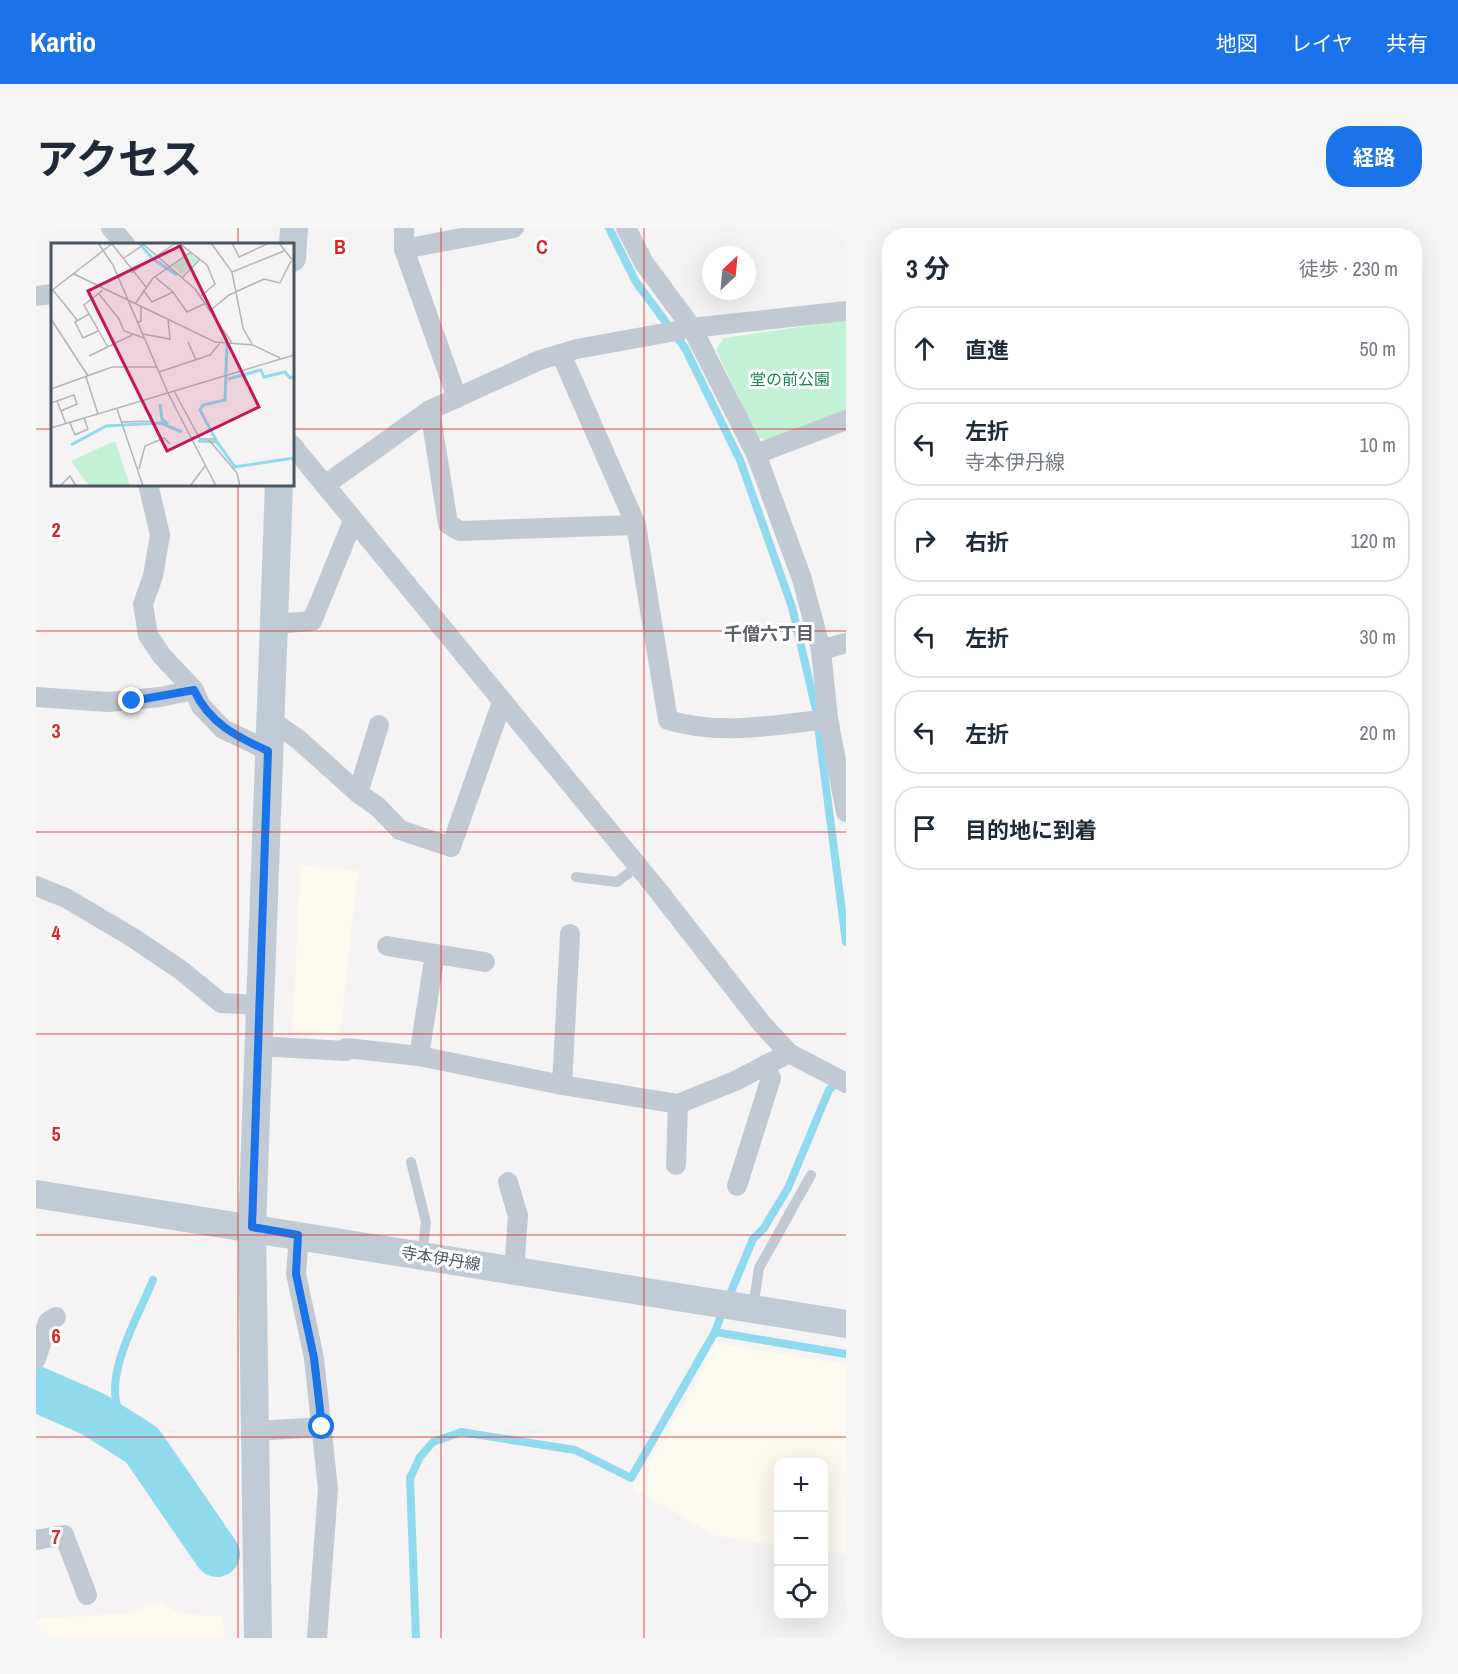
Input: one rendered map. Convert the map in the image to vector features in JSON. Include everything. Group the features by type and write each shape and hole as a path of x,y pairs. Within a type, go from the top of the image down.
{"street":[{"path":"111,228 124,243"},
{"path":"293,243 294,228"},
{"path":"404,228 404,249 457,398"},
{"path":"404,249 514,228"},
{"path":"626,228 644,263 692,328 756,454 802,579 821,650 828,719 844,784 846,812"},
{"path":"36,296 51,294"},
{"path":"325,485 430,410 540,360 692,328 846,311"},
{"path":"561,354 636,525 668,720 733,730 828,719"},
{"path":"430,410 448,524 460,531 636,525"},
{"path":"756,454 846,420"},
{"path":"294,447 638,866 762,1024 789,1053 846,1083"},
{"path":"148,486 160,535 153,576 143,604 148,635 162,656 194,690 201,706 224,729 268,751"},
{"path":"258,1638 252,1227 279,486"},
{"path":"274,624 312,621 353,522"},
{"path":"821,650 846,643"},
{"path":"36,697 108,702 151,698 194,690"},
{"path":"269,719 299,740 358,793 378,807 399,830 451,847 502,702"},
{"path":"358,793 378,725"},
{"path":"36,885 66,898 135,939 182,971 221,1003 259,1005"},
{"path":"562,1085 570,934"},
{"path":"387,946 485,962"},
{"path":"419,1056 435,954"},
{"path":"257,1046 346,1051 346,1048 419,1056 562,1085 678,1104 789,1053"},
{"path":"737,1186 771,1078 765,1065"},
{"path":"676,1165 678,1104"},
{"path":"508,1182 518,1216 514,1270"},
{"name":"寺本伊丹線","path":"36,1194 846,1324"},
{"path":"298,1235 296,1274 314,1358 328,1489 317,1604 317,1638"},
{"path":"36,1359 50,1337 48,1322 56,1317"},
{"path":"255,1431 322,1427"},
{"path":"36,1540 64,1534 89,1587"}],"lane":[{"path":"576,877 617,882 638,866"},
{"path":"411,1162 426,1222 422,1255"},
{"path":"753,1308 759,1268 811,1175"}],"shaded area":[{"path":"301,866 358,870 340,1035 292,1032"},
{"path":"715,1343 846,1364 846,1554 828,1552 828,1458 774,1458 774,1544 716,1536 632,1488 689,1395"},
{"path":"160,1602 181,1614 223,1616 224,1638 36,1638 36,1619 129,1613"}],"green space":[{"name":"堂の前公園","path":"846,320 846,413 766,440 757,437 716,350 724,338"}],"waterway":[{"path":"609,228 636,282 685,348 740,460 792,607 816,710 846,942"},
{"path":"728,1299 753,1239 764,1228 788,1188 829,1090 838,1081"},
{"path":"142,1445 119,1411 115,1396 116,1380 125,1345 153,1280"},
{"path":"416,1638 410,1478 420,1457 433,1442 461,1432 575,1450 631,1478 715,1332 723,1310"},
{"path":"715,1332 846,1354"},
{"path":"36,1389 93,1414 142,1445 217,1554"}],"district":[{"name":"千僧六丁目","path":"769,634"}],"route":[{"path":"132,701 194,690 201,706 224,729 268,751 252,1227 298,1235 296,1274 314,1358 322,1427"}]}
